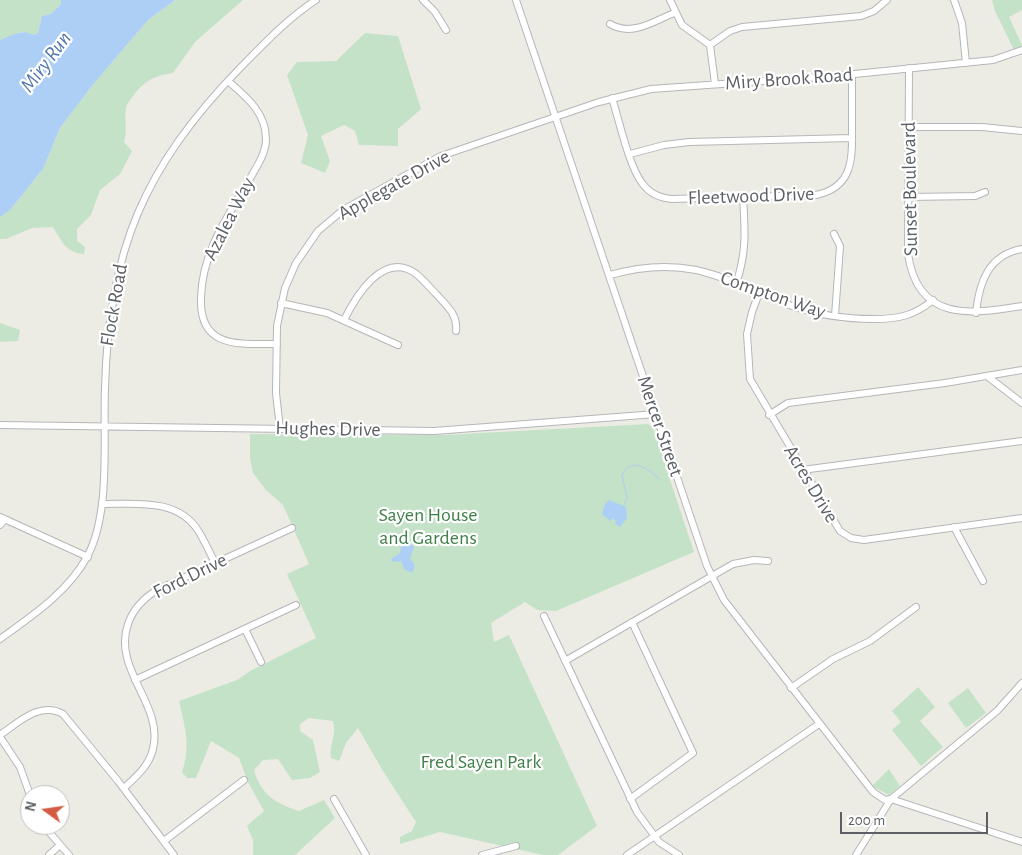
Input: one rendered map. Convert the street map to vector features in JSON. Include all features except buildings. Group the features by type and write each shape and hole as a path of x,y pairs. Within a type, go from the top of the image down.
{"street":[{"name":"Flock Road","path":"0,639 42,608 68,585 88,557 96,536 103,504 109,315 119,268 132,226 149,189 172,150 195,118 281,27 316,0"},
{"path":"423,0 435,12 446,30"},
{"name":"Mercer Street","path":"516,0 557,116 711,575 724,600 872,792 885,800 891,800 1022,842"},
{"path":"670,0 674,12 688,30 710,45 715,84"},
{"path":"710,45 736,28 861,16 874,11 888,0"},
{"path":"954,0 962,23 966,63"},
{"path":"610,24 620,29 635,29 674,12"},
{"name":"Miry Brook Road","path":"557,116 612,98 671,86 852,74 966,63 993,60 1022,50"},
{"name":"Sunset Boulevard","path":"909,68 908,196 910,263 919,285 933,300 957,312 976,313 1022,306"},
{"name":"Fleetwood Drive","path":"612,98 641,183 658,196 672,199 816,195 830,191 841,182 849,170 852,138 852,74"},
{"name":"Azalea Way","path":"228,81 257,110 264,123 266,140 259,163 209,253 203,276 201,312 205,325 220,340 232,344 276,344"},
{"name":"Applegate Drive","path":"280,429 276,393 276,344 281,303 290,275 302,253 318,231 343,210 441,156 557,116"},
{"path":"909,127 982,127 1022,132"},
{"path":"630,154 664,145 689,142 852,138"},
{"path":"908,196 974,196 985,192"},
{"path":"736,284 746,246 743,197"},
{"path":"834,234 840,246 835,316"},
{"path":"976,313 979,287 986,273 1004,255 1022,249"},
{"path":"344,320 352,304 366,285 381,272 399,268 416,274 452,312 457,323 456,331"},
{"name":"Compton Way","path":"610,275 640,268 680,268 711,274 791,306 835,316 896,319 919,312 933,300"},
{"name":"Acres Drive","path":"758,293 749,322 748,373 752,386 835,526 851,538 864,540 1022,518"},
{"path":"281,303 314,310 344,320 398,345"},
{"path":"769,415 788,403 1022,370"},
{"path":"987,376 1022,404"},
{"name":"Hughes Drive","path":"0,425 434,431 656,414"},
{"path":"802,470 1022,441"},
{"path":"103,504 150,504 173,509 193,524 215,563"},
{"path":"0,525 2,518 88,557"},
{"path":"954,527 983,581"},
{"name":"Ford Drive","path":"124,788 147,764 155,740 152,718 128,664 124,647 126,629 133,612 151,594 292,528"},
{"path":"565,661 733,564 754,560 768,560"},
{"path":"135,680 296,605"},
{"path":"792,688 828,663 870,642 916,607"},
{"path":"544,616 630,799 654,836 679,855"},
{"path":"630,799 693,753 632,622"},
{"path":"245,629 261,662"},
{"path":"859,854 891,800 962,738 997,711 1022,683"},
{"path":"26,785 20,767 0,736 34,712 46,709 58,711 67,718 85,743 124,788 174,855"},
{"path":"627,855 819,724"},
{"path":"164,841 244,780"},
{"path":"334,799 366,855"},
{"path":"52,835 69,855"},
{"path":"49,855 60,845"},
{"path":"482,855 502,852 516,846"}],"green space":[{"path":"0,0 61,0 61,4 51,14 42,16 38,33 33,35 21,32 0,40"},
{"path":"175,0 243,0 195,42 173,73 156,77 146,82 128,103 124,142 132,151 120,174 100,190 91,215 77,229 77,241 85,247 84,254 73,252 69,249 53,227 32,228 6,239 0,239 0,217 10,210 43,169 60,128 91,87 148,20"},
{"path":"992,0 1022,0 1022,10 1009,17 1022,45 1014,50 995,11"},
{"path":"365,33 398,36 421,109 398,129 398,146 359,145 355,131 344,125 321,136 330,161 325,173 301,163 308,135 287,75 297,62 336,61"},
{"path":"0,323 20,330 18,341 0,342"},
{"path":"648,424 653,428 694,552 556,611 537,610 525,602 491,623 494,642 509,635 597,826 558,855 543,855 440,832 400,844 400,837 412,831 416,822 358,728 346,743 339,761 331,758 334,731 333,721 309,718 300,724 300,731 313,740 320,772 310,778 292,780 278,759 263,760 254,770 265,792 276,801 299,811 324,800 335,818 295,855 253,855 253,840 247,826 264,811 248,782 239,758 211,741 196,778 187,778 182,772 187,745 179,701 237,680 250,671 316,638 287,574 309,564 283,505 266,490 253,473 250,458 250,434 444,435"},
{"path":"918,687 935,707 920,721 943,747 921,766 892,730 901,722 892,711"},
{"path":"968,688 986,713 966,728 948,703"},
{"path":"889,769 900,786 889,795 872,786"}],"water":[{"name":"Miry Run","path":"61,0 175,0 148,20 91,87 60,128 43,169 10,210 0,217 0,40 21,32 33,35 38,33 42,16 51,14 61,4"},
{"path":"609,500 626,507 627,518 620,527 615,524 616,521 613,518 610,521 602,514 605,504"},
{"path":"409,543 414,547 410,559 415,565 413,572 404,569 401,561 393,562 391,559 400,553 401,547"}],"waterway":[{"path":"624,505 627,497 622,476 629,466 634,465 645,468 659,479"}],"park label":[{"name":"Sayen House and Gardens","path":"428,526"},
{"name":"Fred Sayen Park","path":"481,762"}]}
